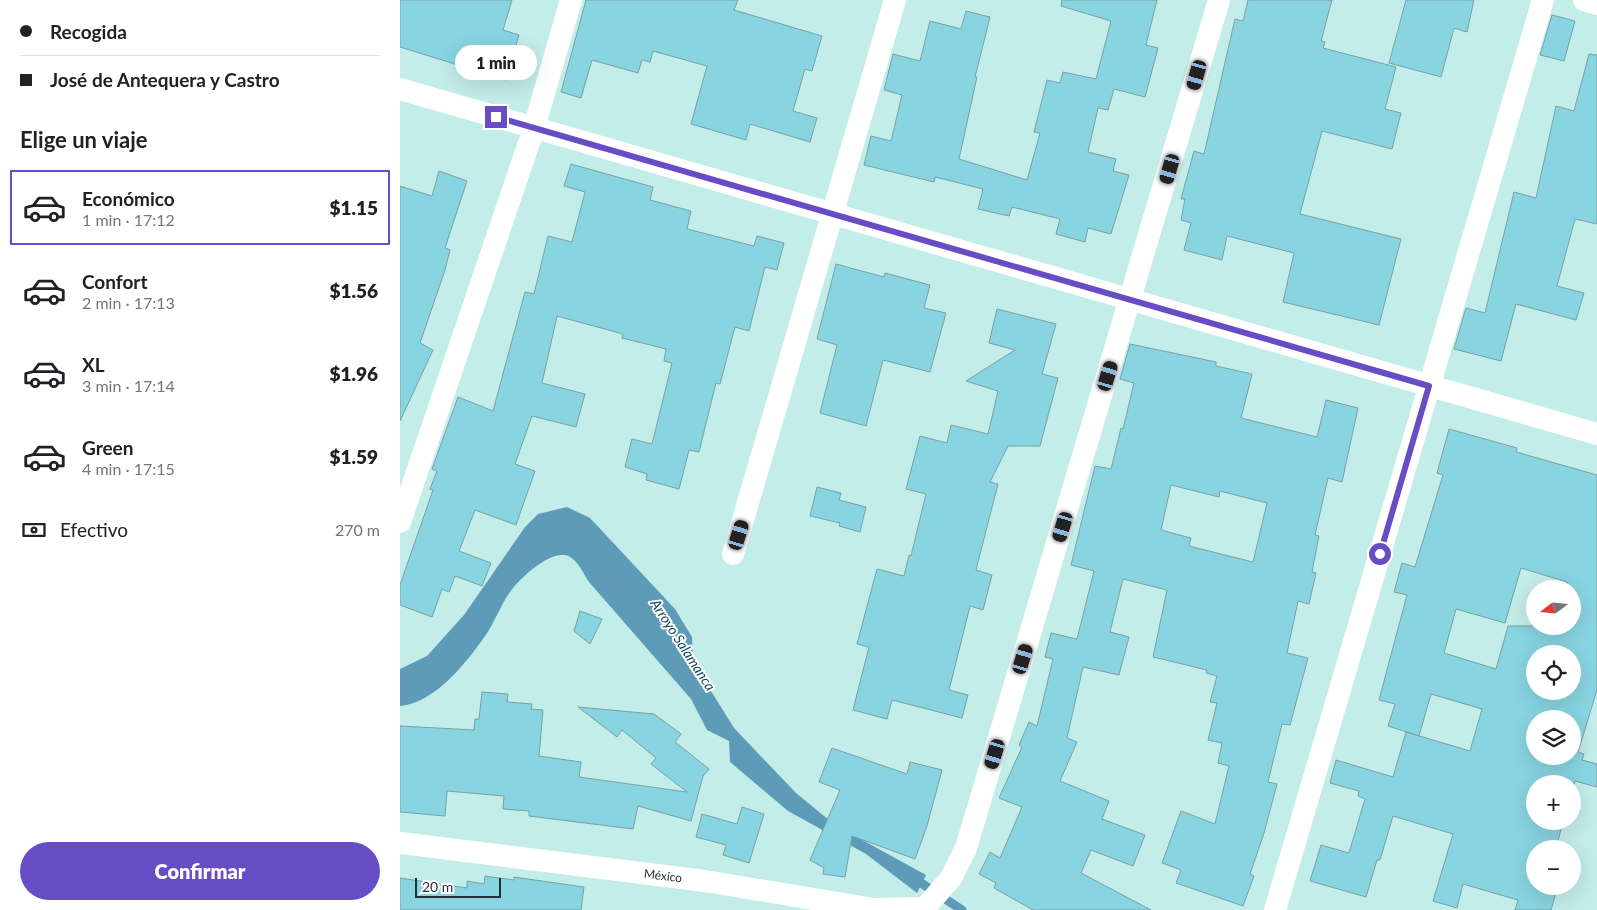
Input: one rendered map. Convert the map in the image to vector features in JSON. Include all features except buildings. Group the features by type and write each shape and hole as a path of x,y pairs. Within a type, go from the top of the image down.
{"street":[{"path":"400,522 534,128 570,0"},
{"path":"733,554 895,0"},
{"path":"928,906 950,878 966,848 1219,0"},
{"path":"1274,910 1543,0"},
{"path":"1584,0 1597,4"},
{"path":"400,89 1597,434"},
{"name":"México","path":"400,844 705,882 874,909 928,906"}],"water":[{"path":"567,507 590,518 675,609 692,637 693,662 734,728 796,793 835,825 926,875 917,893 866,854 788,811 730,762 729,741 707,730 691,699 589,582 576,562 568,556 557,555 542,562 520,580 503,603 489,631 459,669 437,690 425,698 400,706 400,669 427,656 464,615 525,527 538,514"}],"waterway":[{"name":"Arroyo Salamanca","path":"912,877 962,910"}],"route":[{"path":"496,117 1429,386 1380,554"}]}
